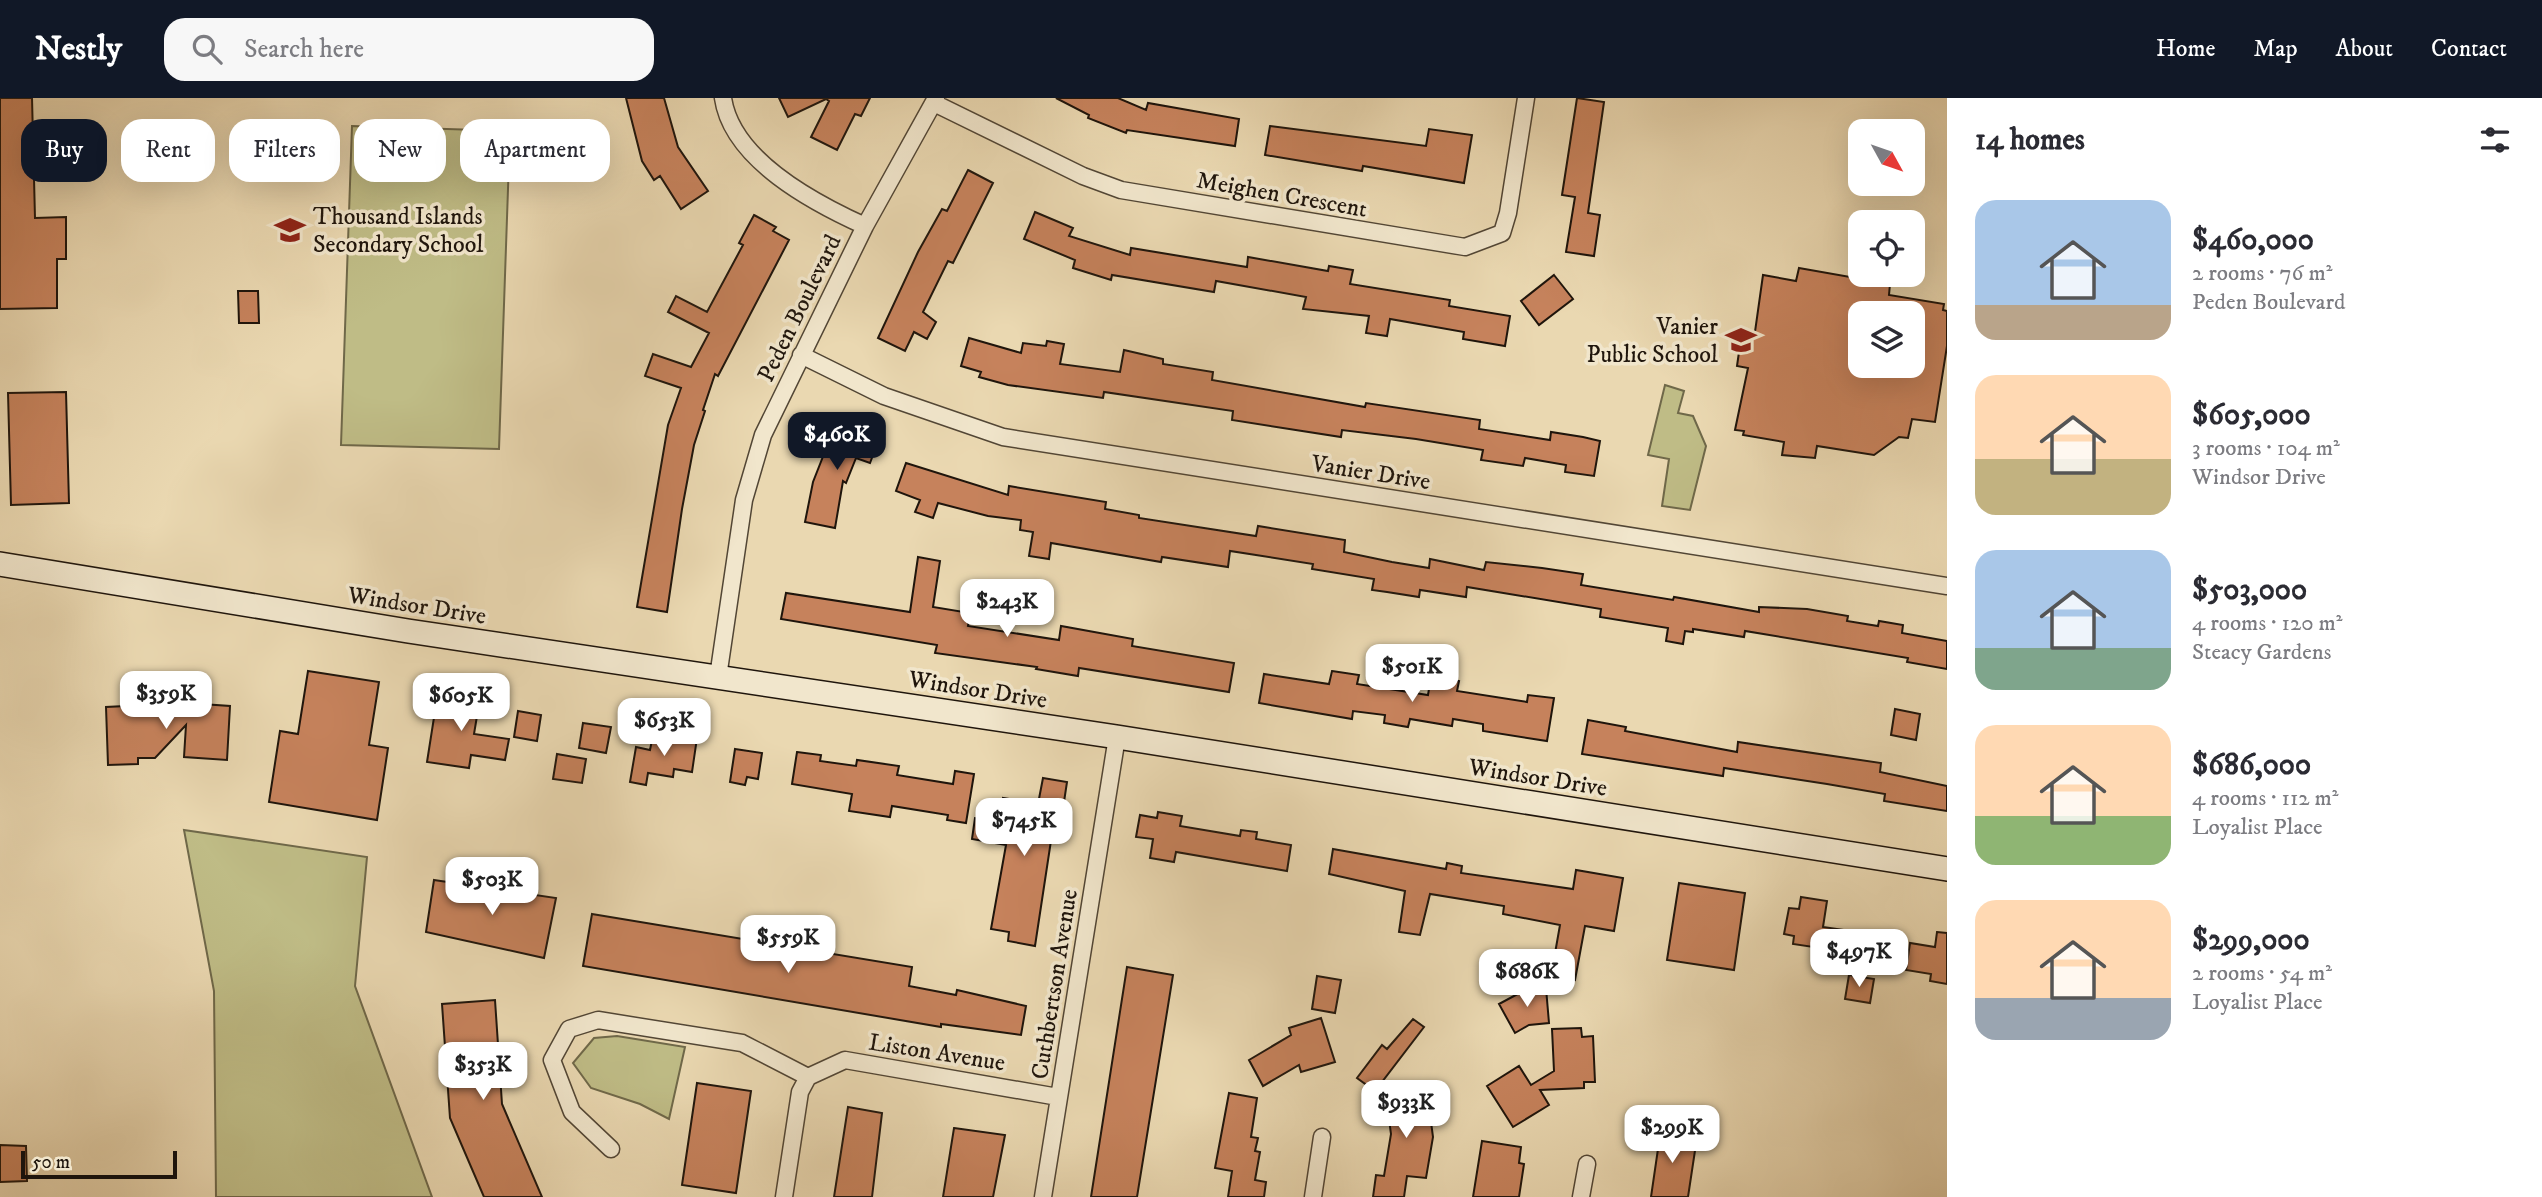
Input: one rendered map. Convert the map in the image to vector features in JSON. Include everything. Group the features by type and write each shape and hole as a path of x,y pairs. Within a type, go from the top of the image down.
{"street":[{"path":"723,98 747,151 816,202 866,226"},
{"name":"Meighen Crescent","path":"935,100 1083,176 1121,190 1465,247 1502,233 1508,214 1526,98"},
{"name":"Peden Boulevard","path":"718,677 744,500 763,435 866,226 935,100"},
{"name":"Vanier Drive","path":"801,355 884,396 1003,437 1947,586"},
{"name":"Windsor Drive","path":"0,564 408,631 1117,737 1947,869"},
{"name":"Cuthbertson Avenue","path":"1043,1197 1117,737"},
{"path":"611,1149 572,1112 552,1060 569,1029 598,1020 742,1043 808,1077 800,1092 784,1197"},
{"name":"Liston Avenue","path":"808,1077 845,1060 1058,1097"},
{"path":"1313,1197 1322,1137"},
{"path":"1581,1197 1587,1164"}],"shaded area":[{"path":"352,126 354,182 446,182 446,129 460,129 460,182 508,182 499,449 341,445"},
{"path":"1665,385 1684,391 1678,413 1693,416 1706,446 1690,510 1662,506 1669,459 1648,455"},
{"path":"184,830 367,857 355,986 432,1197 216,1197 214,991"},
{"path":"617,1036 685,1047 669,1119 640,1104 591,1088 573,1063 594,1038"}],"building":[{"path":"0,98 32,98 33,119 21,119 21,182 34,182 35,218 66,217 66,259 57,259 57,308 0,309"},
{"path":"626,98 664,98 678,147 708,191 681,209 660,176 654,180 642,161"},
{"path":"779,98 870,98 861,116 855,114 837,150 811,137 829,101 826,99 788,117"},
{"path":"1056,98 1118,98 1146,110 1148,103 1239,119 1235,146 1127,130 1126,133 1088,118 1089,115"},
{"path":"1577,98 1604,102 1588,213 1600,215 1594,256 1566,252 1575,197 1562,195"},
{"path":"1270,126 1426,146 1429,129 1472,135 1464,183 1363,166 1362,171 1265,155"},
{"path":"968,170 993,183 953,263 948,261 923,312 936,322 927,339 914,332 905,351 878,338 918,252 942,209 947,211"},
{"path":"1035,212 1073,228 1069,236 1130,255 1131,248 1247,267 1248,257 1328,271 1329,266 1353,270 1350,284 1450,300 1449,306 1510,316 1505,346 1463,339 1464,332 1390,319 1387,336 1366,333 1369,316 1303,309 1306,297 1216,281 1214,292 1112,275 1111,280 1073,268 1075,260 1024,239"},
{"path":"754,215 776,227 773,231 789,240 718,376 715,374 703,410 705,411 694,445 682,509 667,612 637,607 668,425 681,388 645,376 653,354 691,367 709,333 668,312 676,296 707,312 743,245 739,243"},
{"path":"1799,268 1848,277 1848,287 1890,287 1889,295 1944,304 1943,310 1947,311 1947,346 1935,422 1912,419 1908,438 1899,437 1874,455 1817,446 1815,458 1782,455 1784,442 1743,435 1744,431 1735,430 1748,368 1737,366 1741,338 1754,339 1763,275 1796,281"},
{"path":"1554,275 1573,299 1539,325 1521,301"},
{"path":"238,291 258,291 259,323 239,323"},
{"path":"969,338 1021,353 1023,343 1046,346 1047,341 1064,344 1060,364 1120,372 1124,350 1163,359 1163,364 1213,372 1212,380 1365,407 1366,403 1480,420 1479,429 1550,440 1551,432 1583,437 1600,441 1594,476 1565,472 1566,465 1525,458 1523,466 1481,460 1483,450 1416,439 1342,430 1341,437 1232,420 1233,411 1104,392 1103,398 1008,385 979,377 981,372 961,366"},
{"path":"66,392 69,503 11,505 8,393"},
{"path":"837,421 879,439 870,463 856,458 846,483 843,481 835,528 805,522 813,482"},
{"path":"906,463 1008,495 1009,486 1106,502 1105,509 1139,515 1139,518 1256,536 1258,526 1345,540 1344,552 1392,562 1429,568 1430,559 1484,570 1486,562 1542,568 1583,574 1581,585 1673,600 1674,597 1759,612 1759,607 1807,609 1848,616 1847,621 1878,626 1879,621 1903,625 1902,633 1947,641 1947,669 1907,662 1908,658 1745,631 1744,637 1693,629 1693,632 1685,631 1683,644 1666,641 1668,628 1600,617 1601,609 1467,587 1466,597 1420,590 1419,597 1372,590 1374,579 1312,569 1313,564 1230,551 1228,567 1162,557 1161,562 1051,543 1049,559 1029,556 1033,532 1020,530 1021,520 988,516 938,503 933,518 915,512 920,500 896,491"},
{"path":"918,557 940,561 933,607 970,613 968,626 1059,640 1061,626 1133,639 1132,646 1234,663 1229,692 1079,668 1078,676 1036,669 1037,667 935,653 937,645 781,619 786,593 910,612"},
{"path":"308,671 379,682 369,745 388,748 377,820 269,802 280,731 298,734"},
{"path":"1332,671 1359,675 1357,684 1428,695 1431,677 1459,681 1457,691 1527,702 1528,695 1554,698 1547,741 1483,731 1483,724 1453,719 1452,726 1410,719 1408,727 1384,723 1385,715 1353,711 1352,719 1259,703 1264,674 1329,684"},
{"path":"438,692 480,698 474,734 509,739 505,760 471,755 469,768 427,762"},
{"path":"187,703 230,706 227,760 184,757 186,725 155,758 138,758 138,764 108,765 106,707"},
{"path":"1895,709 1920,714 1916,740 1891,735"},
{"path":"518,711 541,715 537,741 514,737"},
{"path":"1588,720 1626,727 1625,731 1737,752 1738,742 1881,763 1880,772 1947,786 1947,811 1884,801 1885,794 1827,784 1724,768 1723,776 1582,754"},
{"path":"583,723 611,727 606,753 579,748"},
{"path":"653,735 697,738 692,772 674,769 673,777 648,773 646,785 630,782 636,747 650,750"},
{"path":"735,749 762,753 758,779 747,777 745,785 730,782"},
{"path":"797,752 821,755 820,761 856,766 857,760 899,766 897,775 953,784 955,771 974,774 966,823 947,820 948,815 892,806 890,817 849,811 852,794 792,784"},
{"path":"557,754 586,759 582,783 553,779"},
{"path":"1043,778 1067,782 1059,835 1052,834 1035,946 1008,941 1009,932 991,929 1006,845 972,839 975,818 999,821 1003,798 1038,804"},
{"path":"1158,812 1182,816 1180,826 1240,836 1241,830 1257,832 1256,839 1291,845 1287,871 1176,852 1174,862 1150,858 1153,839 1136,837 1140,815 1157,818"},
{"path":"1333,849 1446,869 1447,863 1462,866 1461,873 1573,889 1576,870 1623,878 1614,931 1585,926 1575,980 1551,976 1560,925 1503,914 1504,906 1430,894 1420,935 1399,932 1405,891 1329,874"},
{"path":"434,880 556,898 544,958 426,932"},
{"path":"1679,883 1745,893 1734,970 1667,960"},
{"path":"1801,897 1827,901 1823,927 1865,933 1860,962 1833,957 1834,950 1793,944 1794,936 1784,934 1789,908 1799,909"},
{"path":"592,914 912,967 909,986 956,995 957,990 1026,1006 1021,1035 941,1024 941,1027 583,966"},
{"path":"1937,932 1947,933 1947,984 1930,981 1931,974 1906,970 1910,943 1935,947"},
{"path":"1127,967 1173,975 1137,1197 1091,1197"},
{"path":"1849,975 1874,979 1870,1003 1845,999"},
{"path":"1317,976 1341,980 1335,1013 1312,1009"},
{"path":"1546,988 1549,1023 1529,1025 1515,1033 1499,1004 1525,990"},
{"path":"495,1000 502,1104 542,1197 484,1197 450,1118 442,1004"},
{"path":"1321,1018 1335,1062 1301,1072 1299,1065 1263,1086 1249,1060 1291,1035 1289,1028"},
{"path":"1413,1019 1424,1027 1375,1091 1357,1078 1382,1045 1387,1049"},
{"path":"1581,1028 1582,1037 1593,1036 1595,1082 1584,1082 1584,1088 1540,1090 1549,1105 1513,1127 1487,1086 1519,1066 1531,1085 1554,1071 1552,1029"},
{"path":"697,1083 751,1091 736,1193 682,1185"},
{"path":"1426,1084 1433,1137 1426,1178 1407,1176 1404,1197 1373,1197 1376,1175 1384,1176 1391,1134 1385,1090"},
{"path":"1229,1093 1257,1098 1251,1137 1258,1138 1255,1151 1260,1152 1255,1180 1266,1182 1264,1197 1228,1197 1232,1171 1215,1168"},
{"path":"848,1107 882,1113 872,1197 834,1197"},
{"path":"954,1128 1005,1135 993,1197 943,1197"},
{"path":"1655,1128 1679,1132 1678,1141 1696,1144 1688,1197 1651,1197 1658,1149 1652,1148"},
{"path":"1482,1141 1521,1147 1519,1163 1524,1164 1519,1197 1473,1197"},
{"path":"0,1145 26,1146 27,1181 0,1182"}],"place":[{"name":"Thousand Islands Secondary School","path":"290,230"},
{"name":"Vanier Public School","path":"1741,340"}]}
